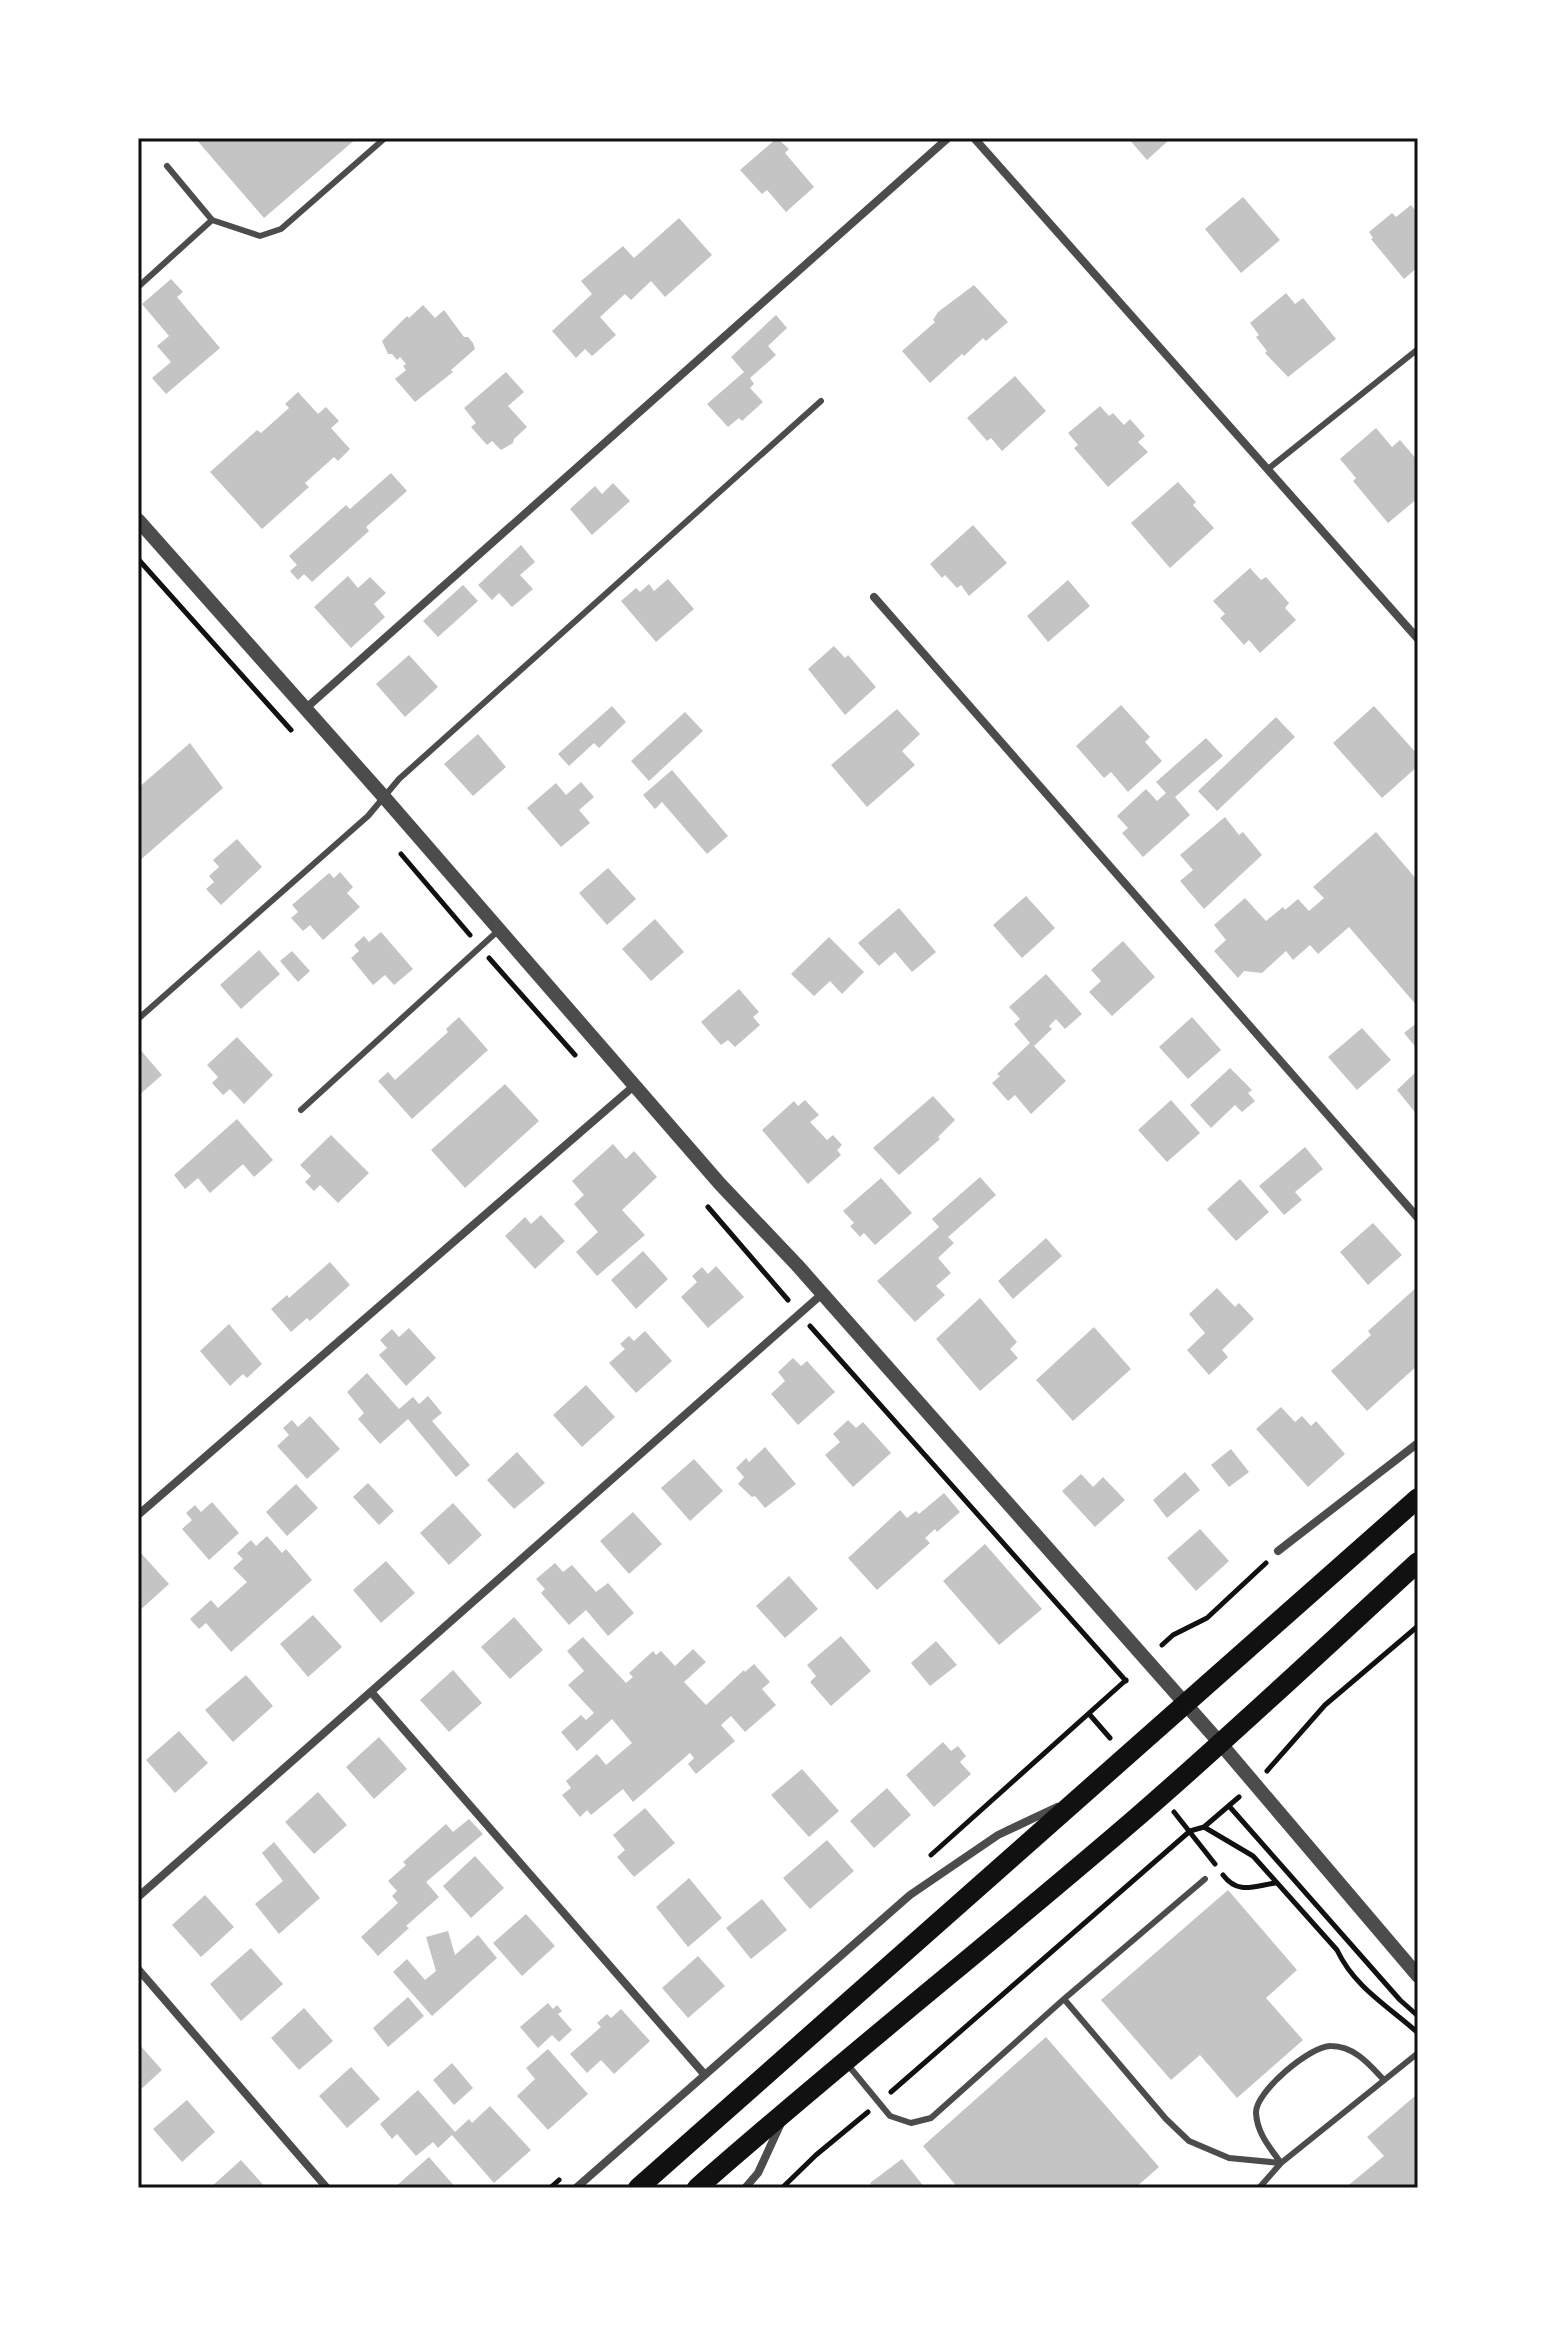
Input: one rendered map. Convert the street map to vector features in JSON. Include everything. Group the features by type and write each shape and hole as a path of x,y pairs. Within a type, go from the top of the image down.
{"highway":[{"path":"638,2188 1418,1498"},
{"path":"697,2188 1020,1917 1220,1743 1418,1562"}],"street":[{"path":"305,709 948,138"},
{"path":"974,138 1418,639"},
{"path":"138,520 500,929 720,1184 822,1294 1220,1743 1418,1976"},
{"path":"874,597 1418,1218"},
{"path":"138,1515 635,1085"},
{"path":"138,1897 822,1294"},
{"path":"1278,1551 1418,1443"},
{"path":"1398,1581 1418,1570"},
{"path":"372,1693 705,2075"},
{"path":"576,2188 910,1895 998,1835 1083,1794"},
{"path":"138,1969 327,2188"},
{"path":"745,2188 758,2173 771,2149 786,2112"}],"lane":[{"path":"167,166 212,220 260,236 281,229 385,138"},
{"path":"138,287 212,220"},
{"path":"1268,469 1418,349"},
{"path":"138,1019 368,816 399,779 821,401"},
{"path":"301,1110 500,929"},
{"path":"845,2061 890,2116 911,2123 931,2118 1205,1879"},
{"path":"1064,1999 1166,2119 1189,2141 1229,2158 1281,2163"},
{"path":"1281,2163 1259,2130 1255,2110 1262,2094 1316,2048 1330,2045 1347,2048 1364,2059 1383,2079"},
{"path":"1259,2188 1281,2163 1418,2053"}],"path":[{"path":"1173,1635 1207,1618 1278,1551"},
{"path":"1279,1759 1325,1705 1418,1626"},
{"path":"1090,1715 1126,1681"},
{"path":"1229,1806 1400,2000 1418,2016"},
{"path":"782,2188 816,2155 1190,1831 1204,1827 1253,1856 1337,1950 1345,1966 1368,1994 1418,2033"},
{"path":"1190,1831 1231,1886 1239,1888 1276,1883"}],"building":[{"path":"195,138 357,138 264,218"},
{"path":"777,138 789,149 785,153 814,187 786,212 767,190 762,194 740,170"},
{"path":"1128,138 1171,138 1147,160"},
{"path":"1243,197 1280,240 1241,273 1205,229"},
{"path":"1411,205 1415,210 1418,207 1418,267 1404,279 1371,239 1369,232 1392,213 1396,217"},
{"path":"679,218 712,255 665,297 651,281 631,300 625,294 600,317 616,335 592,356 585,349 576,358 552,331 592,294 581,281 623,246 634,258"},
{"path":"171,279 183,292 177,297 220,348 166,394 152,378 171,362 157,346 169,336 142,304"},
{"path":"974,285 1008,322 986,341 983,338 964,356 962,354 930,383 902,351 935,322 933,320 938,312"},
{"path":"1286,293 1295,304 1303,298 1336,339 1288,377 1265,353 1267,351 1256,337 1259,335 1250,323"},
{"path":"423,305 435,318 444,310 475,349 451,370 453,372 415,402 395,379 406,370 403,366 406,364 400,357 397,360 388,354 382,341"},
{"path":"776,315 787,328 768,346 776,355 750,378 754,384 750,388 763,402 742,421 739,418 728,427 707,404 744,372 731,357"},
{"path":"506,372 524,392 508,406 527,427 513,443 501,450 492,441 487,445 471,427 476,423 464,408"},
{"path":"1015,376 1046,411 1002,451 991,438 987,441 967,418"},
{"path":"298,392 318,414 326,407 339,421 331,428 350,449 338,461 334,457 305,483 309,487 262,529 210,472 257,430 261,433 289,408 285,404"},
{"path":"1100,406 1109,416 1113,413 1124,425 1130,419 1145,436 1138,442 1148,452 1108,487 1074,448 1078,445 1068,433"},
{"path":"1376,428 1392,447 1400,440 1418,461 1418,498 1388,523 1353,481 1356,478 1340,459"},
{"path":"391,473 407,491 366,527 369,531 312,582 304,574 298,580 290,571 297,565 289,556 346,505 350,509"},
{"path":"1178,482 1214,528 1170,568 1131,523"},
{"path":"613,483 630,501 592,535 570,509 595,486 602,494"},
{"path":"973,525 1007,563 969,596 961,585 957,588 945,575 942,578 930,564"},
{"path":"521,545 535,562 520,575 533,589 512,607 499,593 492,600 478,585"},
{"path":"1250,568 1261,580 1266,577 1289,603 1285,608 1296,620 1260,653 1249,640 1244,645 1220,618 1225,614 1213,601"},
{"path":"348,576 358,588 370,577 386,593 374,604 385,617 351,648 314,607"},
{"path":"668,579 694,609 656,642 621,601 636,588 640,592 649,584 654,591"},
{"path":"1068,580 1090,606 1048,642 1027,616"},
{"path":"463,585 478,601 438,637 423,621"},
{"path":"834,646 845,658 848,655 876,687 845,715 808,669"},
{"path":"409,655 438,687 405,717 376,684"},
{"path":"1121,705 1150,737 1145,742 1162,761 1128,792 1111,772 1104,778 1076,746"},
{"path":"612,706 626,722 599,748 594,743 569,766 558,754"},
{"path":"1374,706 1418,755 1418,766 1382,798 1333,743"},
{"path":"897,709 920,734 902,751 915,765 867,807 831,765"},
{"path":"685,712 703,731 649,781 631,761"},
{"path":"1276,717 1295,737 1217,811 1198,791"},
{"path":"478,734 506,767 473,796 444,764"},
{"path":"1206,738 1223,756 1175,797 1190,815 1143,857 1122,833 1128,828 1117,816 1146,789 1157,801 1166,793 1156,782"},
{"path":"190,743 223,788 138,862 138,788"},
{"path":"672,770 728,836 707,854 662,802 655,809 643,795"},
{"path":"581,782 594,797 579,810 590,823 561,847 527,808 556,783 566,795"},
{"path":"1225,817 1239,835 1243,832 1262,855 1204,909 1180,881 1193,870 1180,855"},
{"path":"1376,832 1418,881 1418,1007 1349,927 1318,954 1310,945 1293,960 1286,951 1262,973 1244,971 1238,978 1214,951 1226,940 1214,925 1245,898 1266,921 1298,899 1309,911 1324,898 1313,887"},
{"path":"237,839 262,867 221,905 206,889 214,882 209,876 219,867 213,860"},
{"path":"608,868 636,899 607,925 579,893"},
{"path":"340,872 353,887 347,893 360,907 323,940 310,925 303,931 291,918 298,912 292,905 329,873 334,878"},
{"path":"1026,896 1055,928 1022,958 993,925"},
{"path":"899,908 936,952 912,972 895,952 879,966 858,943"},
{"path":"655,919 684,952 651,981 622,949"},
{"path":"381,932 413,969 394,985 385,975 373,985 351,958 359,951 354,945 364,936 369,942"},
{"path":"829,937 864,972 842,994 830,981 814,996 791,974"},
{"path":"1123,941 1155,977 1112,1016 1089,992 1101,981 1091,970"},
{"path":"259,950 280,974 241,1009 220,985"},
{"path":"292,951 310,971 298,982 280,961"},
{"path":"1046,974 1082,1014 1065,1029 1056,1019 1049,1026 1052,1029 1034,1046 1066,1081 1031,1114 1015,1095 1008,1101 992,1083 1000,1076 997,1074 1030,1043 1014,1024 1020,1019 1009,1007"},
{"path":"739,989 759,1012 753,1017 760,1025 735,1047 728,1040 721,1045 701,1022"},
{"path":"459,1017 488,1050 412,1119 378,1081 388,1072 395,1080 448,1032 446,1029"},
{"path":"1192,1017 1221,1050 1188,1079 1159,1047"},
{"path":"1418,1022 1418,1050 1404,1033"},
{"path":"1362,1028 1391,1060 1357,1090 1328,1057"},
{"path":"237,1037 273,1075 244,1104 230,1089 223,1095 212,1083 218,1077 207,1065"},
{"path":"138,1047 162,1075 138,1096"},
{"path":"1230,1068 1252,1090 1248,1093 1255,1101 1242,1112 1235,1105 1211,1128 1190,1105"},
{"path":"1418,1070 1418,1116 1397,1090"},
{"path":"505,1084 539,1121 465,1188 431,1150"},
{"path":"933,1096 955,1120 938,1137 940,1139 899,1175 873,1148"},
{"path":"805,1100 819,1115 810,1122 827,1140 833,1135 842,1145 837,1150 841,1155 808,1184 762,1130 794,1101 798,1106"},
{"path":"1171,1100 1200,1133 1167,1162 1138,1130"},
{"path":"237,1119 273,1160 254,1177 243,1164 210,1193 198,1178 185,1189 174,1175"},
{"path":"331,1135 369,1173 338,1203 320,1185 314,1191 305,1182 311,1176 300,1165"},
{"path":"613,1144 626,1159 634,1151 657,1177 622,1210 645,1235 597,1276 576,1252 598,1232 574,1204 584,1195 572,1181"},
{"path":"1305,1147 1323,1169 1295,1192 1302,1200 1284,1215 1259,1186"},
{"path":"980,1177 996,1195 948,1237 954,1243 938,1258 951,1273 936,1286 945,1295 915,1322 877,1281 939,1227 932,1219"},
{"path":"881,1178 912,1213 875,1245 864,1233 860,1237 850,1226 854,1223 843,1211"},
{"path":"1240,1179 1269,1212 1236,1241 1207,1209"},
{"path":"541,1215 565,1241 535,1269 505,1236 525,1217 531,1224"},
{"path":"1373,1223 1402,1255 1368,1285 1340,1252"},
{"path":"1046,1238 1062,1256 1013,1299 998,1281"},
{"path":"643,1251 668,1279 636,1309 611,1280"},
{"path":"330,1262 350,1285 310,1321 307,1318 291,1332 271,1309 287,1295 289,1298"},
{"path":"716,1266 744,1297 708,1328 681,1297 697,1282 692,1276 702,1267 708,1274"},
{"path":"1418,1286 1418,1365 1367,1411 1331,1371 1371,1335 1368,1331"},
{"path":"1217,1288 1235,1307 1239,1303 1254,1319 1222,1350 1228,1357 1209,1375 1187,1350 1205,1333 1189,1314"},
{"path":"980,1298 1017,1342 1010,1349 1018,1358 980,1391 936,1339"},
{"path":"229,1324 262,1364 247,1378 243,1374 230,1386 200,1351"},
{"path":"1094,1327 1131,1369 1073,1421 1036,1380"},
{"path":"409,1328 436,1358 406,1386 379,1355 387,1348 380,1340 392,1329 399,1337"},
{"path":"645,1331 672,1361 636,1393 609,1363 625,1349 620,1344 629,1336 634,1341"},
{"path":"793,1358 801,1366 807,1361 835,1392 798,1425 771,1394 785,1381 778,1372"},
{"path":"367,1373 399,1409 413,1397 419,1404 428,1396 442,1413 432,1421 470,1465 456,1477 408,1419 380,1444 358,1419 364,1413 347,1392"},
{"path":"586,1385 615,1417 582,1447 553,1415"},
{"path":"1281,1407 1295,1422 1302,1416 1311,1426 1316,1421 1345,1454 1308,1487 1256,1429"},
{"path":"310,1416 340,1449 307,1479 277,1446 289,1435 283,1428 292,1420 298,1427"},
{"path":"848,1420 856,1428 863,1422 891,1453 853,1487 825,1455 840,1442 833,1434"},
{"path":"765,1447 796,1484 765,1508 738,1484 744,1477 736,1468 746,1458 749,1462"},
{"path":"1231,1449 1249,1472 1229,1487 1211,1465"},
{"path":"517,1452 545,1483 514,1509 487,1480"},
{"path":"694,1459 723,1491 690,1521 661,1488"},
{"path":"1185,1472 1200,1490 1167,1518 1153,1500"},
{"path":"1081,1474 1093,1487 1103,1477 1125,1500 1095,1527 1062,1491"},
{"path":"368,1483 394,1511 379,1525 353,1497"},
{"path":"296,1484 318,1508 287,1536 266,1512"},
{"path":"944,1493 960,1512 925,1538 930,1543 877,1590 848,1558 900,1510 907,1518 916,1511 919,1514"},
{"path":"212,1502 239,1533 209,1560 182,1529 192,1520 186,1513 195,1505 201,1512"},
{"path":"453,1503 482,1535 449,1565 420,1533"},
{"path":"633,1512 662,1544 629,1574 600,1541"},
{"path":"1200,1529 1229,1561 1196,1591 1167,1558"},
{"path":"267,1536 282,1553 286,1549 312,1580 231,1652 206,1623 199,1629 190,1619 211,1600 218,1608 247,1582 233,1568 243,1559 237,1553 251,1540 256,1546"},
{"path":"985,1544 1042,1609 999,1645 943,1581"},
{"path":"140,1552 169,1584 138,1612 138,1554"},
{"path":"386,1561 415,1593 381,1623 353,1590"},
{"path":"555,1563 563,1572 572,1565 596,1592 608,1583 634,1613 608,1636 586,1610 569,1625 541,1593 545,1589 536,1579"},
{"path":"789,1576 818,1609 785,1638 756,1606"},
{"path":"313,1615 342,1647 308,1677 280,1644"},
{"path":"514,1617 543,1650 510,1679 481,1647"},
{"path":"841,1636 871,1671 831,1706 810,1682 816,1676 807,1665"},
{"path":"583,1637 626,1683 633,1677 629,1673 653,1651 656,1655 661,1651 675,1666 693,1649 706,1662 684,1682 706,1705 754,1664 770,1682 762,1689 776,1705 745,1732 731,1716 721,1725 735,1741 696,1774 688,1764 694,1758 690,1753 633,1802 623,1789 591,1815 587,1810 580,1817 562,1795 571,1788 566,1781 597,1754 606,1765 632,1743 612,1719 577,1751 561,1732 581,1715 586,1720 594,1713 568,1685 584,1671 567,1651"},
{"path":"936,1641 957,1665 930,1686 911,1663"},
{"path":"453,1670 482,1703 449,1732 420,1700"},
{"path":"246,1675 273,1706 233,1742 205,1710"},
{"path":"179,1731 208,1763 175,1793 146,1760"},
{"path":"379,1737 407,1769 374,1799 346,1767"},
{"path":"943,1742 951,1751 958,1746 966,1756 960,1762 971,1774 934,1807 906,1775"},
{"path":"802,1769 839,1811 809,1837 771,1795"},
{"path":"887,1788 911,1815 874,1848 850,1821"},
{"path":"318,1792 347,1825 314,1854 285,1822"},
{"path":"645,1808 675,1843 634,1877 617,1857 625,1850 613,1835"},
{"path":"469,1819 483,1834 426,1882 439,1897 378,1956 361,1937 398,1903 392,1896 397,1891 388,1881 406,1865 403,1862 446,1824 453,1832"},
{"path":"827,1840 854,1871 810,1909 783,1878"},
{"path":"274,1842 320,1898 279,1934 255,1904 283,1881 262,1853"},
{"path":"475,1856 504,1888 471,1918 443,1886"},
{"path":"689,1878 722,1918 688,1947 656,1907"},
{"path":"1228,1890 1297,1970 1266,1998 1303,2040 1237,2098 1200,2055 1171,2080 1101,2000"},
{"path":"205,1895 234,1927 201,1957 172,1925"},
{"path":"762,1899 787,1930 751,1959 726,1928"},
{"path":"526,1914 555,1946 522,1976 493,1943"},
{"path":"448,1931 455,1955 478,1935 497,1958 432,2016 393,1972 407,1959 425,1980 436,1971 426,1937"},
{"path":"251,1948 283,1984 241,2021 210,1984"},
{"path":"698,1956 725,1986 688,2018 662,1988"},
{"path":"408,1997 424,2016 388,2047 373,2028"},
{"path":"548,2003 553,2009 557,2005 562,2011 558,2014 572,2030 559,2042 552,2035 538,2048 520,2027"},
{"path":"304,2008 333,2041 299,2070 271,2038"},
{"path":"621,2009 650,2041 614,2074 601,2060 587,2073 570,2054 601,2027 597,2023 607,2014 611,2018"},
{"path":"1046,2037 1159,2167 1135,2188 958,2188 923,2146"},
{"path":"138,2043 162,2070 138,2092"},
{"path":"548,2049 588,2094 548,2130 517,2096 535,2079 526,2068"},
{"path":"452,2063 473,2088 454,2105 433,2080"},
{"path":"351,2067 380,2099 347,2128 319,2096"},
{"path":"418,2090 455,2132 469,2119 472,2123 490,2106 531,2150 494,2183 452,2135 438,2148 433,2142 416,2156 397,2134 392,2139 380,2124"},
{"path":"1415,2096 1418,2099 1418,2188 1345,2188 1384,2156 1367,2137"},
{"path":"187,2100 215,2132 182,2162 153,2129"},
{"path":"429,2157 456,2188 394,2188"},
{"path":"902,2159 925,2188 874,2188 870,2183"},
{"path":"241,2160 266,2188 210,2188"}]}
